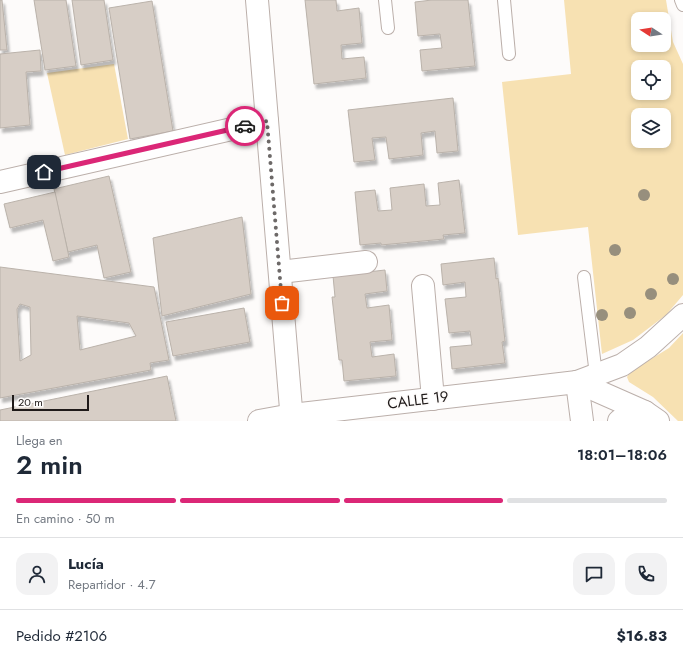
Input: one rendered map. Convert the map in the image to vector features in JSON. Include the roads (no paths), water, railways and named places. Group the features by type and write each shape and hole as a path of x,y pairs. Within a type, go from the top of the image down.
{"street":[{"path":"257,0 292,418"},
{"path":"0,182 267,121"},
{"path":"280,272 366,262"},
{"path":"423,286 434,398"},
{"name":"CALLE 19","path":"259,421 292,418 587,378 622,365 648,347 683,315"},
{"path":"580,420 587,378 652,416"},
{"path":"619,421 624,418 652,416"}],"lane":[{"path":"385,0 388,28"},
{"path":"504,0 509,54"},
{"path":"681,0 683,5"},
{"path":"584,277 587,378"}]}
